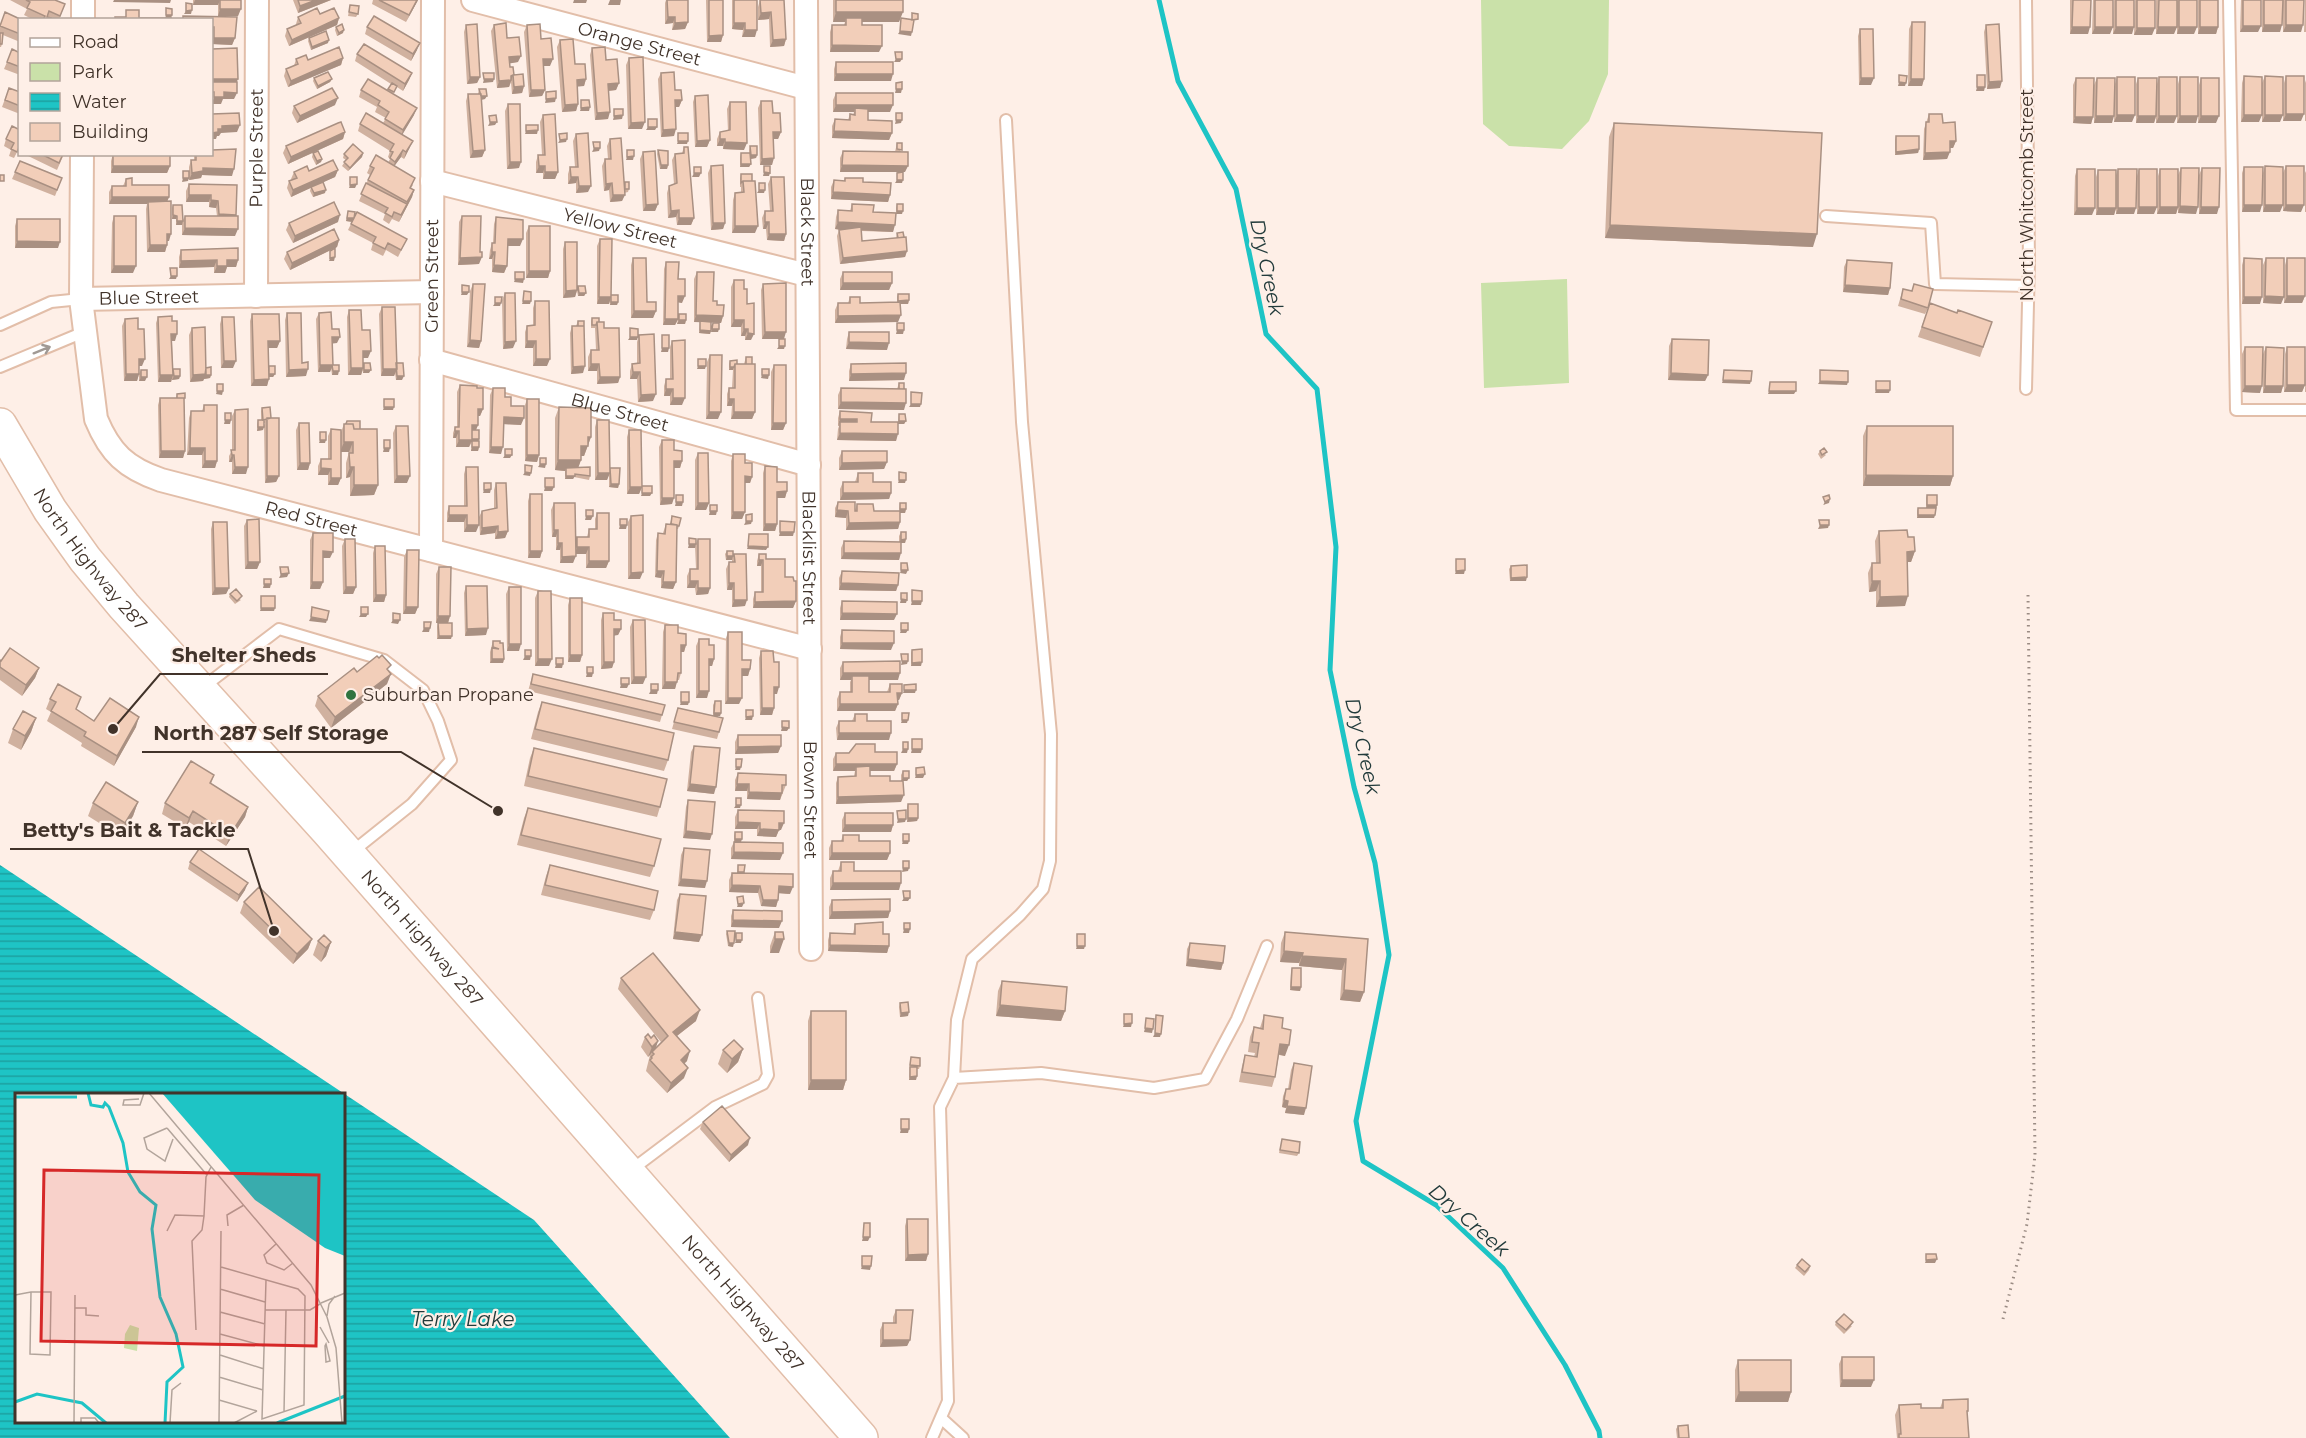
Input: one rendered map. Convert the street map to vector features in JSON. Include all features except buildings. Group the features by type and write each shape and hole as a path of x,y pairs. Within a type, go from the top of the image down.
{"highway":[{"name":"North Highway 287","path":"0,425 50,510 124,606 349,855 861,1438"}],"street":[{"path":"83,0 83,18"},
{"name":"Purple Street","path":"256,296 257,0"},
{"name":"Green Street","path":"430,550 433,0"},
{"name":"Orange Street","path":"473,0 806,88"},
{"name":"Black Street","path":"806,0 809,465"},
{"name":"Red Street","path":"82,156 81,299 96,419 103,437 113,451 127,464 161,480 810,649"},
{"name":"Yellow Street","path":"432,181 807,275"},
{"name":"Blue Street","path":"81,299 432,292"},
{"name":"Blue Street","path":"431,360 809,465"},
{"name":"Blacklist Street","path":"809,465 810,649"},
{"name":"Brown Street","path":"810,649 811,949"}],"lane":[{"name":"North Whitcomb Street","path":"2026,0 2028,286 2026,389"},
{"path":"2229,0 2236,410 2306,410"},
{"path":"932,1438 948,1401 940,1107 954,1078 957,1020 972,959 1020,915 1043,889 1050,861 1051,734 1022,422 1006,120"},
{"path":"1826,216 1931,223 1935,284 2028,286"},
{"path":"0,325 51,302 81,299"},
{"path":"0,367 84,332"},
{"path":"199,690 279,629 384,660 423,690 438,721 451,760 412,804 349,855"},
{"path":"954,1078 1041,1073 1154,1088 1205,1079 1237,1019 1267,946"},
{"path":"627,1173 715,1107 763,1084 768,1075 758,998"},
{"path":"941,1418 963,1438"}],"path":[{"path":"2003,1319 2027,1224 2035,1155 2028,595"}],"green space":[{"path":"1481,0 1609,0 1608,74 1589,121 1562,149 1509,146 1483,124"},
{"path":"1567,279 1569,383 1484,388 1481,283"}],"water":[{"name":"Terry Lake","path":"0,865 343,1093 15,1093 15,1423 345,1423 345,1094 534,1220 730,1438 0,1438"}],"waterway":[{"name":"Dry Creek","path":"1159,0 1178,81 1236,189 1266,334 1317,389 1336,547 1330,670 1354,787 1375,863 1389,955 1356,1121 1363,1161 1436,1205 1503,1268 1565,1365 1599,1431 1600,1438"}],"place":[{"name":"Suburban Propane","path":"351,695"},
{"name":"Shelter Sheds","path":"113,729"},
{"name":"North 287 Self Storage","path":"498,811"},
{"name":"Betty's Bait & Tackle","path":"274,931"}]}
